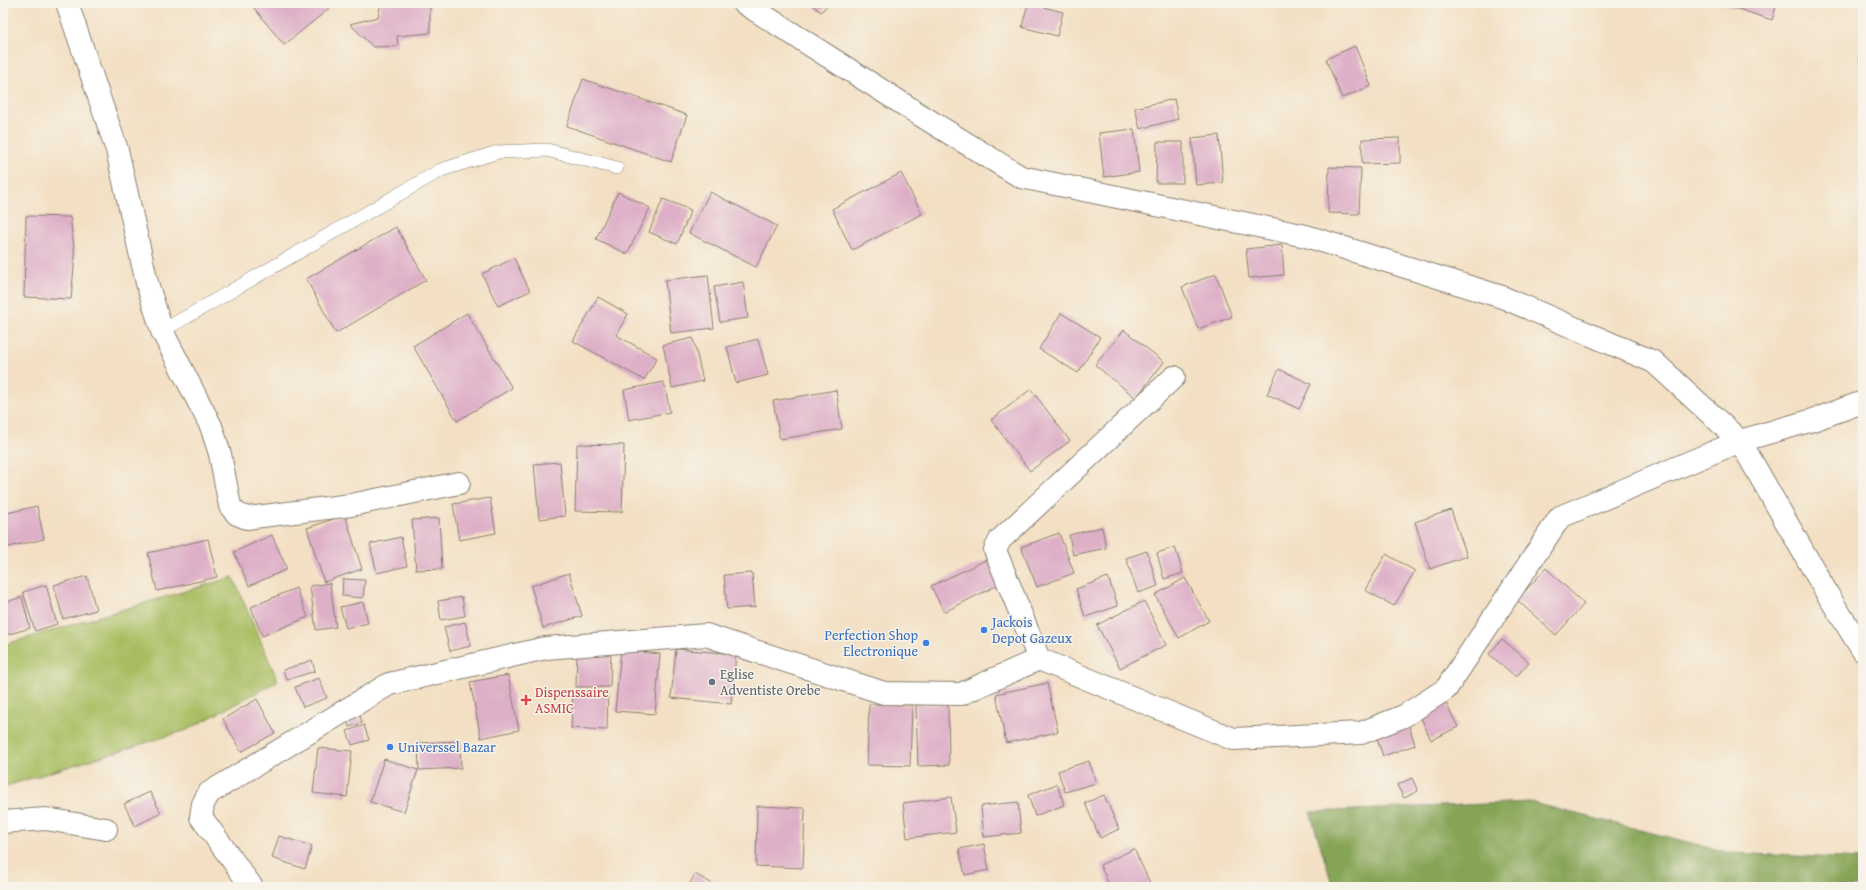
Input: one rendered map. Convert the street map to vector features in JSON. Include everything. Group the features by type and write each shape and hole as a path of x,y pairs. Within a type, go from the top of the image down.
{"street":[{"path":"67,3 117,150 147,283 162,331 211,426 220,454 230,506 236,514 247,518 351,505 459,483"},
{"path":"744,3 1021,177 1306,236 1502,297 1654,362 1740,441 1828,595 1863,651"},
{"path":"1174,377 1000,540 995,550 1039,659 1233,739 1361,734 1404,716 1446,689 1560,517 1740,441 1813,420 1863,402"},
{"path":"252,887 201,817 203,804 209,793 389,684 546,648 706,635 884,693 960,694 1039,659"},
{"path":"3,822 46,819 106,829"}],"lane":[{"path":"162,331 441,170 498,152 547,150 617,168"}],"green space":[{"path":"233,577 278,681 187,730 3,787 3,645"},
{"path":"1530,802 1731,853 1863,859 1863,887 1333,887 1310,812"}],"building":[{"path":"250,3 328,3 331,7 284,45"},
{"path":"381,3 430,3 430,33 397,36 398,46 373,47 350,24 378,17"},
{"path":"809,3 829,3 821,12"},
{"path":"1028,3 1063,12 1057,36 1022,27"},
{"path":"1727,3 1777,3 1772,20 1726,5"},
{"path":"1860,22 1863,22 1863,64 1860,64"},
{"path":"1355,46 1371,86 1342,98 1326,59"},
{"path":"583,79 687,115 671,162 567,126"},
{"path":"1174,99 1178,119 1140,129 1135,108"},
{"path":"1134,129 1139,172 1104,177 1099,133"},
{"path":"1219,135 1223,183 1196,185 1192,138"},
{"path":"1400,138 1400,163 1362,164 1362,139"},
{"path":"1157,142 1183,142 1183,183 1156,183"},
{"path":"1329,167 1361,168 1359,214 1328,213"},
{"path":"901,173 922,214 852,250 832,209"},
{"path":"618,192 650,208 627,254 596,239"},
{"path":"710,192 777,226 756,267 689,233"},
{"path":"663,199 691,210 677,244 649,232"},
{"path":"26,216 70,217 75,256 71,299 24,297"},
{"path":"396,227 426,280 336,333 306,279"},
{"path":"1282,245 1284,275 1249,278 1246,249"},
{"path":"514,258 530,291 498,306 482,274"},
{"path":"1216,274 1232,317 1198,329 1182,287"},
{"path":"708,275 714,328 671,333 665,280"},
{"path":"743,282 748,318 720,322 714,287"},
{"path":"598,297 628,314 616,335 657,358 644,380 573,341"},
{"path":"467,313 512,388 457,421 413,346"},
{"path":"1061,313 1100,337 1078,373 1039,349"},
{"path":"1124,330 1164,362 1136,398 1095,365"},
{"path":"693,338 703,381 672,388 663,345"},
{"path":"758,339 768,375 736,383 727,347"},
{"path":"1279,369 1311,384 1299,409 1267,394"},
{"path":"664,382 670,412 629,420 624,390"},
{"path":"1031,389 1070,441 1030,471 991,420"},
{"path":"836,390 842,429 780,439 773,401"},
{"path":"577,444 624,445 622,512 575,511"},
{"path":"560,462 565,516 539,519 534,464"},
{"path":"490,498 496,533 459,540 453,504"},
{"path":"37,506 44,539 4,548 3,514"},
{"path":"1451,510 1467,556 1430,569 1415,522"},
{"path":"345,515 362,569 324,582 307,528"},
{"path":"439,518 442,569 416,570 412,520"},
{"path":"1102,527 1106,548 1073,555 1069,535"},
{"path":"1059,533 1074,573 1037,587 1021,547"},
{"path":"272,535 287,569 249,586 234,552"},
{"path":"401,537 407,566 377,573 370,544"},
{"path":"208,539 217,577 157,591 148,553"},
{"path":"1175,547 1183,573 1164,579 1157,553"},
{"path":"1147,551 1158,586 1138,593 1126,558"},
{"path":"1386,554 1415,571 1394,606 1365,590"},
{"path":"988,559 1000,584 944,612 931,586"},
{"path":"1546,568 1584,604 1556,635 1517,600"},
{"path":"569,573 582,616 543,628 531,586"},
{"path":"752,573 755,607 727,609 724,575"},
{"path":"87,576 96,610 63,619 54,585"},
{"path":"1108,577 1118,606 1085,617 1076,589"},
{"path":"1185,578 1209,621 1179,638 1155,595"},
{"path":"343,579 365,580 363,598 342,596"},
{"path":"330,583 336,627 316,630 310,586"},
{"path":"46,585 57,624 35,631 23,592"},
{"path":"296,588 308,617 262,636 251,607"},
{"path":"22,597 30,628 3,636 3,603"},
{"path":"462,597 465,616 441,620 438,601"},
{"path":"1144,601 1166,645 1120,668 1097,625"},
{"path":"363,602 368,623 346,628 340,607"},
{"path":"465,622 471,646 450,651 444,627"},
{"path":"1502,639 1529,662 1516,677 1489,654"},
{"path":"577,648 611,649 610,687 576,687"},
{"path":"676,649 736,654 731,704 671,698"},
{"path":"621,650 660,654 655,714 615,711"},
{"path":"312,660 315,671 287,680 283,670"},
{"path":"508,675 519,730 481,738 470,682"},
{"path":"319,678 327,698 303,707 295,687"},
{"path":"1047,683 1058,732 1006,743 996,694"},
{"path":"573,693 608,694 607,730 571,728"},
{"path":"257,699 275,733 241,752 223,719"},
{"path":"1446,703 1458,727 1431,740 1420,716"},
{"path":"869,704 912,705 910,766 867,765"},
{"path":"948,704 949,765 918,766 916,705"},
{"path":"358,708 362,723 349,727 345,712"},
{"path":"1408,722 1415,745 1383,756 1375,733"},
{"path":"364,725 369,740 352,745 347,731"},
{"path":"460,741 461,768 419,770 418,743"},
{"path":"318,748 352,751 347,797 313,793"},
{"path":"384,759 418,770 404,812 370,802"},
{"path":"1089,761 1096,783 1065,792 1058,771"},
{"path":"1412,778 1418,791 1404,798 1397,785"},
{"path":"1057,784 1064,805 1035,816 1028,795"},
{"path":"150,792 161,813 135,826 124,804"},
{"path":"1104,795 1119,829 1100,838 1085,803"},
{"path":"951,797 956,832 907,838 903,803"},
{"path":"1018,802 1021,833 984,837 981,806"},
{"path":"757,806 805,808 803,868 756,866"},
{"path":"279,836 312,846 305,869 272,858"},
{"path":"984,844 989,870 965,875 959,849"},
{"path":"1134,849 1150,883 1142,887 1110,887 1100,865"},
{"path":"695,874 718,887 688,887"}],"place":[{"name":"Jackois Depot Gazeux","path":"984,630"},
{"name":"Perfection Shop Electronique","path":"926,643"},
{"name":"Eglise Adventiste Orebe","path":"712,682"},
{"name":"Dispenssaire ASMIC","path":"526,700"},
{"name":"Universsel Bazar","path":"390,747"}]}
